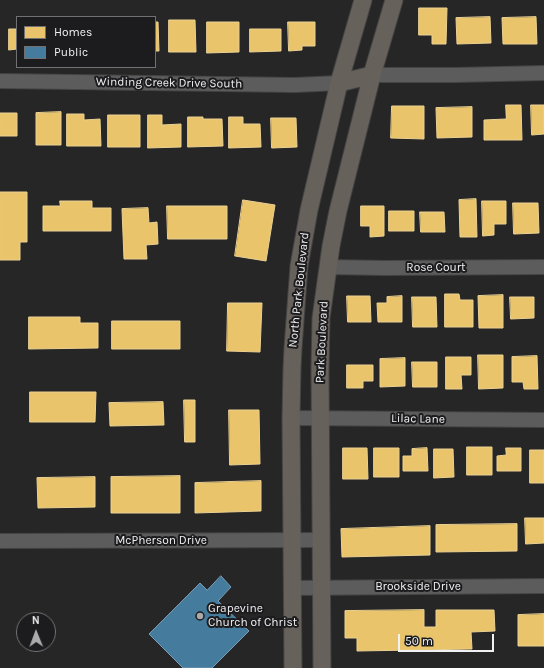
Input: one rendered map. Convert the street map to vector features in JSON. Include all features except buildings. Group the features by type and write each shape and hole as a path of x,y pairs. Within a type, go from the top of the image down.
{"main road":[{"name":"North Park Boulevard","path":"293,588 291,418 293,348 299,266 309,210 339,83 362,0"},
{"name":"Park Boulevard","path":"322,668 320,418 321,325 331,246 338,211 372,75 394,0"},
{"path":"339,83 372,75"},
{"path":"293,588 293,668"}],"street":[{"path":"372,75 544,73"},
{"name":"Winding Creek Drive South","path":"0,81 295,85 339,83"},
{"name":"Rose Court","path":"328,267 544,267"},
{"name":"Lilac Lane","path":"291,418 544,420"},
{"name":"McPherson Drive","path":"0,541 321,540"},
{"name":"Brookside Drive","path":"293,588 544,586"}],"place":[{"name":"Grapevine Church of Christ","path":"200,616"}]}
